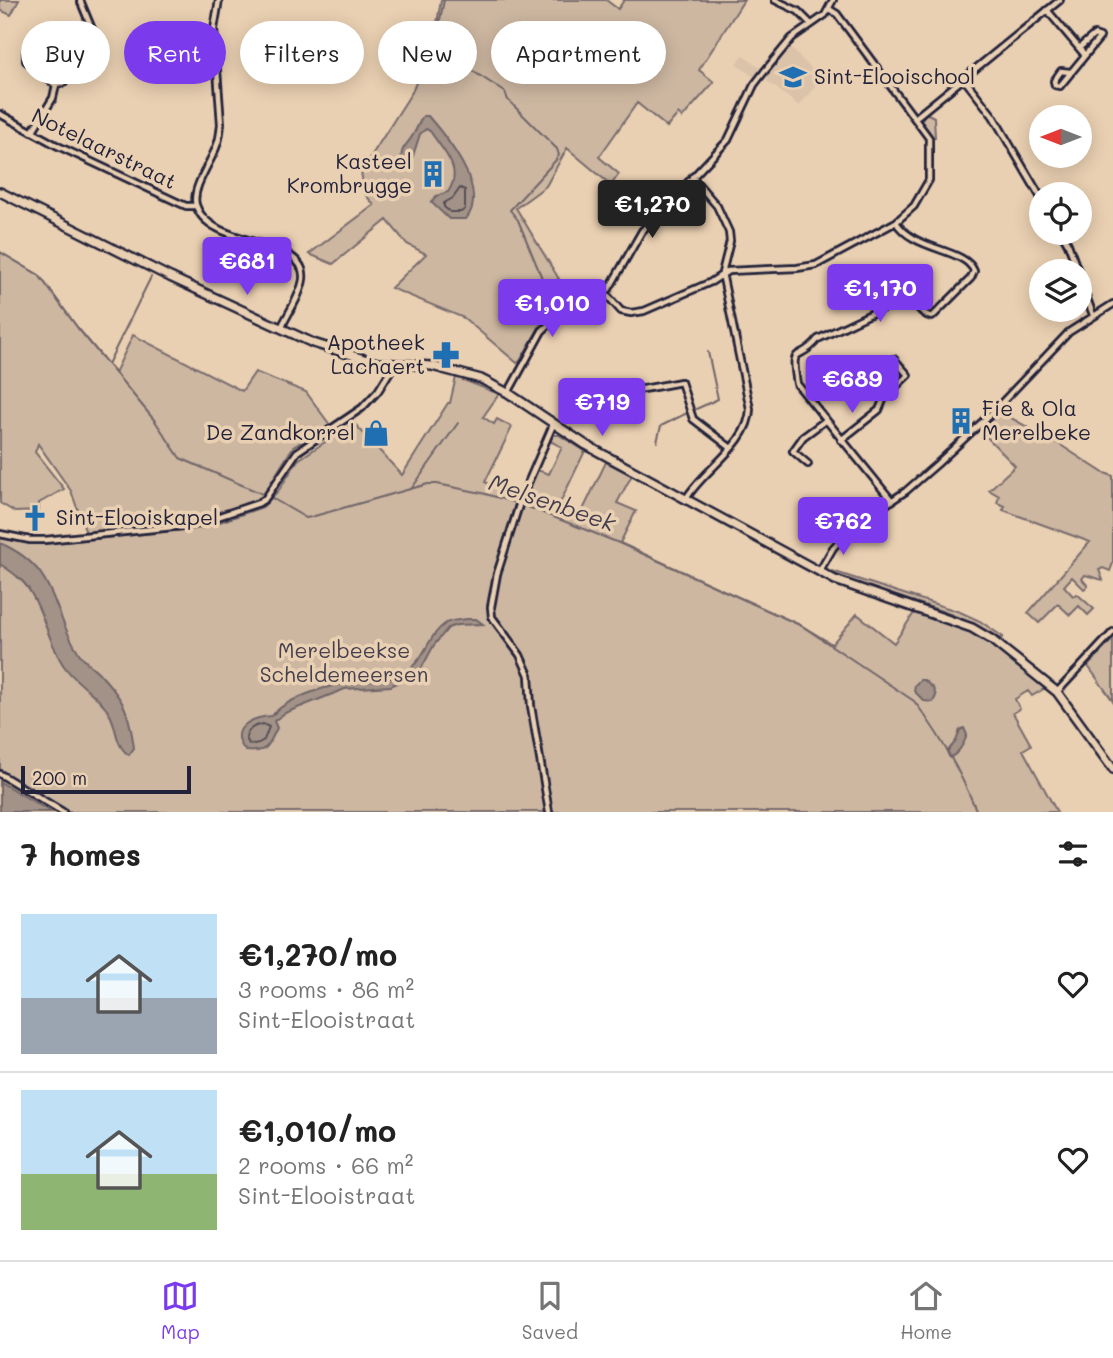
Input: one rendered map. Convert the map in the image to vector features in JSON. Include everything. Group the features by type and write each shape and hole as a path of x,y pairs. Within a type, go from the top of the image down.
{"street":[{"path":"32,132 52,98 56,85 63,83 70,76 94,34 80,0"},
{"path":"219,0 214,29 220,107 219,138 197,190 196,206 214,226 282,251 299,262 303,269 301,286 281,329"},
{"path":"775,0 798,11 811,24"},
{"path":"508,393 542,331 551,320 605,293 642,231 728,140 754,85 764,72 792,37 818,21 833,0"},
{"path":"915,118 1060,0"},
{"path":"605,293 621,311 637,313 710,282 728,271 816,265 896,222 914,206 929,180 929,138 837,14 829,9"},
{"path":"1047,10 1084,54"},
{"path":"1070,72 1100,39 1099,35 1094,35 1079,48"},
{"path":"964,79 997,122 1032,182"},
{"name":"Notelaarstraat","path":"0,114 177,202 196,206"},
{"path":"685,500 747,425 750,409 722,273 730,240 727,226 711,197 692,177"},
{"path":"0,192 281,329 377,363 432,366 481,379 508,393 553,425 819,572 857,589 972,628 992,640 1057,692 1113,769"},
{"path":"892,501 797,384 793,360 818,339 904,298 910,299 925,315 932,317 955,296 973,274 970,264 943,249 934,249 906,235 896,222"},
{"path":"819,572 833,548 850,529 892,501 937,464 993,412 1062,338 1113,304"},
{"path":"841,440 879,410 884,398 908,375 894,359 870,381 884,398"},
{"path":"0,534 45,540 193,525 246,508 265,499 297,452 362,408 378,391 394,364"},
{"path":"632,386 638,390 681,382 693,419 730,448"},
{"path":"808,464 793,451 803,437 826,420"},
{"path":"549,812 531,706 530,675 491,611 497,574 520,501 553,425"},
{"path":"1057,692 1113,632"},
{"path":"0,774 63,812"}],"shaded area":[{"name":"Sint-Elooischool","path":"790,47 821,79 799,106 767,81 768,75"},
{"name":"Sint-Elooischool","path":"743,55 760,68 754,77 736,64"}],"green space":[{"path":"0,0 19,0 11,15 0,10"},
{"path":"441,0 606,0 618,9 624,0 744,0 699,70 714,82 682,118 678,114 667,127 637,103 599,157 619,174 611,185 567,148 546,186 516,208 559,279 526,295 541,324 517,363 464,318 391,288 426,254 407,244 387,220 333,264 309,254 374,205 365,194 361,172 415,84 477,84 477,21 437,21"},
{"path":"926,113 934,117 935,137 931,137 921,121"},
{"path":"0,252 39,275 115,373 133,335 242,391 255,372 306,392 330,425 293,447 262,497 204,520 86,533 71,491 38,444 35,452 64,489 39,503 39,511 15,512 0,503"},
{"path":"891,365 896,366 903,377 884,392 876,385 877,378 880,381 892,370"},
{"name":"Merelbeekse Scheldemeersen","path":"456,377 499,394 483,417 494,424 497,419 512,427 485,482 517,497 494,574 488,610 492,622 520,656 526,671 531,722 547,812 51,812 0,782 0,535 33,542 66,542 203,528 263,507 279,490 298,460 354,423 402,475 450,403"},
{"path":"1000,412 1113,476 1113,563 1110,571 1103,568 1099,570 1103,580 1085,575 1082,579 1088,586 1084,589 1072,577 1064,586 1073,596 1077,594 1094,609 1088,615 1079,606 1070,615 1058,604 1039,623 1028,613 1090,542 1003,510 1005,506 997,503 999,496 989,490 1015,466 980,430"},
{"path":"553,435 559,435 585,451 559,505 581,514 606,462 632,475 617,503 636,511 620,543 802,626 832,644 857,614 894,643 916,610 980,636 1047,687 1032,696 1028,691 1015,699 1020,709 1013,713 1031,745 1023,750 1057,812 551,812 530,668 494,615 504,560 537,470 549,474 562,447 550,441"},
{"path":"832,571 960,612 980,621 1003,637 1001,639 960,618 852,581 831,573"},
{"path":"1113,639 1113,701 1088,666"}],"water":[{"path":"423,116 428,116 446,138 470,180 472,207 466,219 449,219 431,202 436,196 448,192 454,176 450,160 430,131 426,129 420,134 412,159 402,161 403,149"},
{"path":"0,543 19,553 43,578 69,637 81,656 114,690 124,706 134,748 129,755 119,743 107,710 64,666 28,588 0,564"},
{"path":"476,619 483,624 448,628 434,645 420,671 391,686 345,689 285,713 274,721 277,728 264,749 246,751 241,743 239,736 244,726 257,719 272,716 299,697 356,681 385,680 405,672 419,659 433,636 446,623"},
{"path":"920,680 933,688 936,696 933,702 924,701 914,691"},
{"path":"964,728 967,735 964,742 959,751 950,758 947,752 956,741 960,730"},
{"path":"0,782 51,812 0,812"}],"waterway":[{"path":"440,21 444,0"},
{"path":"477,74 505,92 508,100 557,149 559,155 510,210 518,220 544,283"},
{"name":"Melsenbeek","path":"0,252 39,275 77,327 155,421 180,458 265,495"},
{"path":"108,364 151,277"},
{"path":"694,410 718,399 708,352"},
{"path":"657,442 661,426 685,414"},
{"path":"412,488 458,423"},
{"name":"Melsenbeek","path":"270,497 306,518 428,484 437,484 523,505 619,543 802,626 914,701 949,755 977,812"}],"place":[{"name":"Sint-Elooischool","path":"793,77"},
{"name":"Kasteel Krombrugge","path":"433,174"},
{"name":"Apotheek Lachaert","path":"446,355"},
{"name":"Fie & Ola Merelbeke","path":"961,421"},
{"name":"De Zandkorrel","path":"376,433"},
{"name":"Sint-Elooiskapel","path":"35,518"}]}
